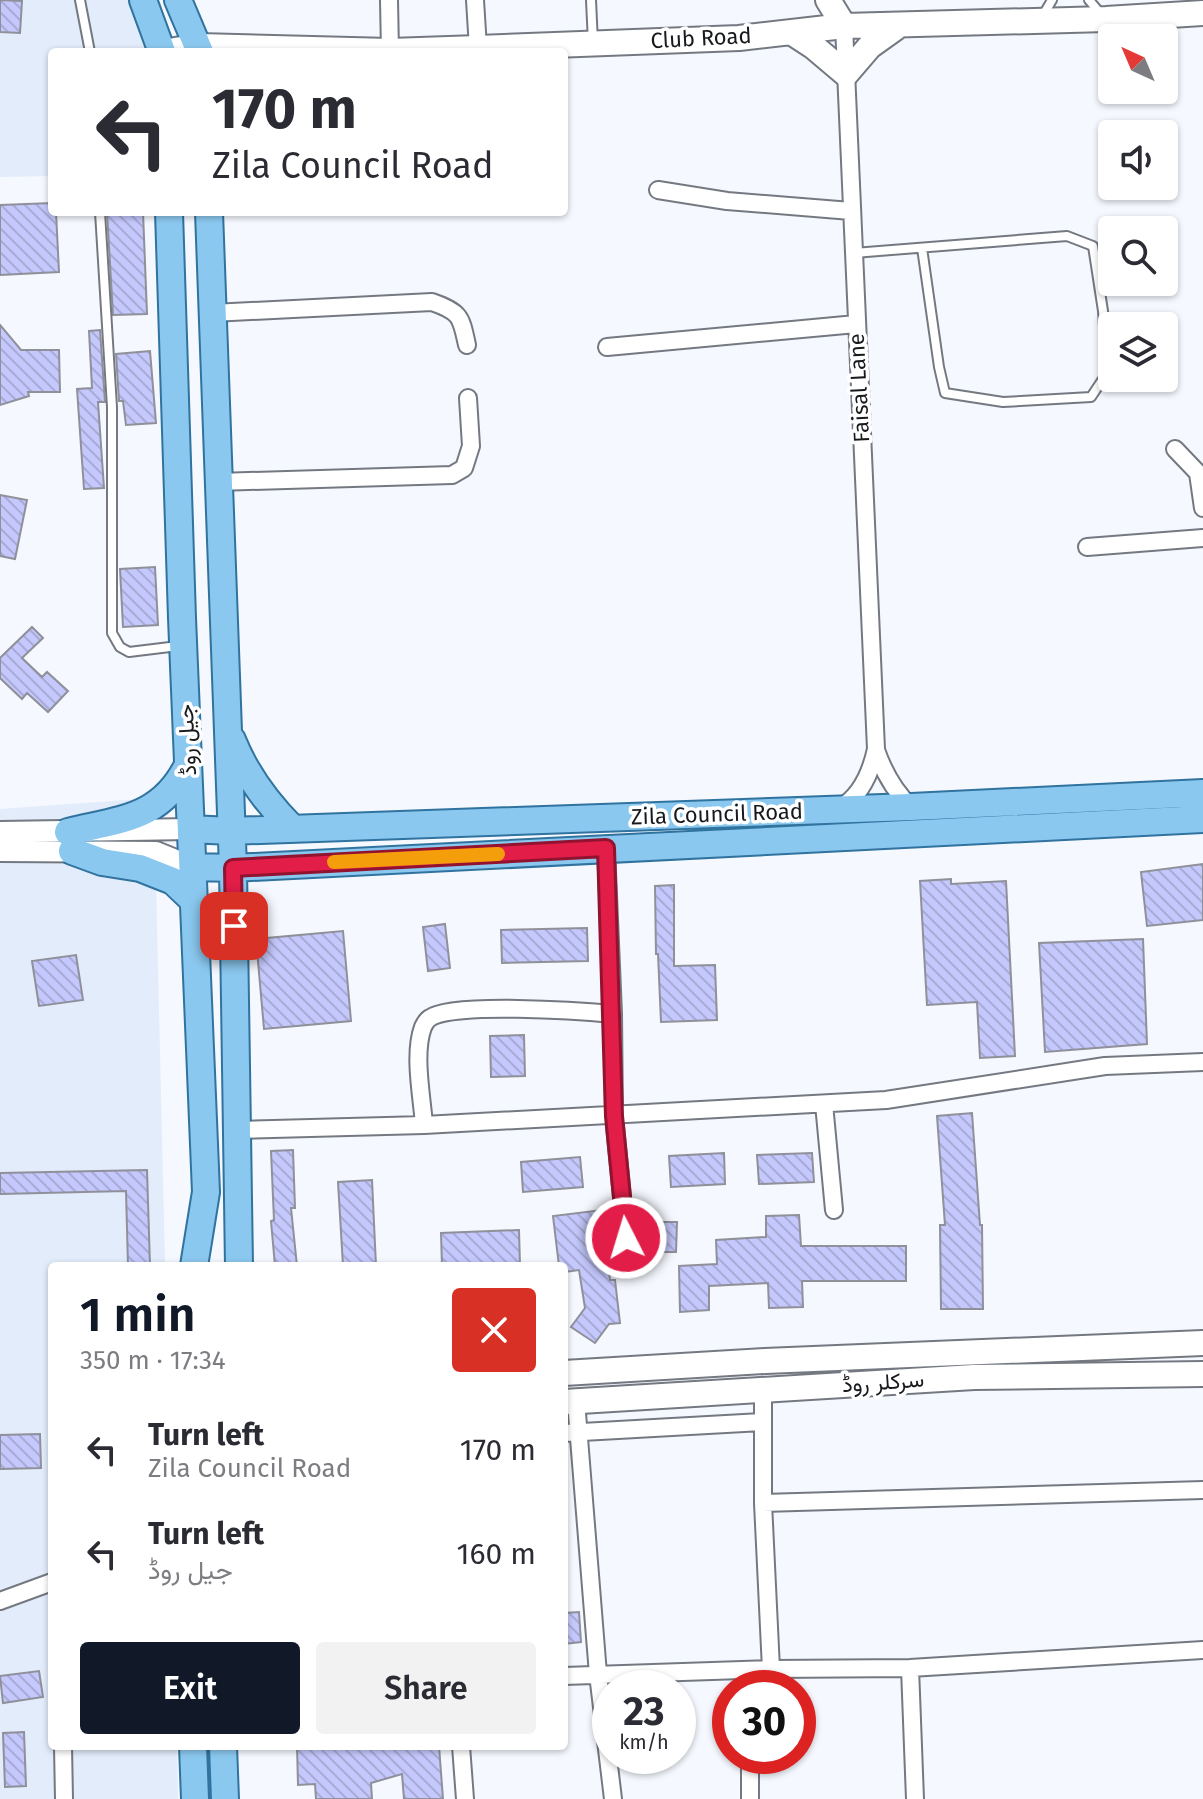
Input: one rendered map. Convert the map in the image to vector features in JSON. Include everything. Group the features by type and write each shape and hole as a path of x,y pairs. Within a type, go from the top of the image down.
{"main road":[{"path":"143,0 161,48"},
{"path":"178,0 200,48"},
{"name":"Faisal Lane","path":"828,0 844,26"},
{"name":"Faisal Lane","path":"844,26 849,0"},
{"name":"Club Road","path":"478,48 739,38 844,26 901,25 1046,10 1106,19 1154,8 1203,13"},
{"path":"791,32 846,74 870,46 901,25"},
{"name":"جیل روڈ","path":"169,216 206,1192 195,1262"},
{"name":"جیل روڈ","path":"209,216 233,868 239,1262"},
{"path":"226,726 242,765 267,804 292,828"},
{"path":"70,841 151,810 178,785 188,765"},
{"name":"Zila Council Road","path":"191,829 230,831 837,810 1203,793"},
{"name":"Zila Council Road","path":"193,867 233,868 1203,819"},
{"path":"70,841 102,862 140,868 173,881 194,901"},
{"path":"203,1215 211,1262"},
{"name":"سرکلر روڈ","path":"568,1373 1203,1343"},
{"name":"سرکلر روڈ","path":"570,1402 974,1377 1203,1374"},
{"path":"193,1750 195,1799"},
{"path":"223,1750 225,1799"}],"street":[{"path":"389,0 390,48"},
{"path":"475,0 478,48"},
{"name":"Faisal Lane","path":"844,26 876,749 889,782 911,807"},
{"path":"658,190 727,201 851,211"},
{"path":"212,313 432,302 451,309 461,319 467,345"},
{"path":"607,347 856,324"},
{"path":"218,482 452,475 464,468 471,446 468,398"},
{"path":"1175,449 1198,473 1203,508"},
{"path":"1087,547 1203,538"},
{"name":"Faisal Lane","path":"837,810 848,804 867,779 876,749"},
{"path":"0,851 191,829"},
{"path":"0,832 156,852 193,867"},
{"path":"606,848 614,1116 629,1268"},
{"path":"424,1125 419,1048 423,1025 431,1016 457,1011 541,1009 613,1014"},
{"path":"237,1130 424,1125 886,1100 1105,1066 1203,1062"},
{"path":"824,1104 834,1210"},
{"path":"763,1390 763,1503 771,1669"},
{"path":"570,1402 570,1433 598,1670"},
{"path":"570,1433 762,1422"},
{"path":"763,1503 1203,1490"},
{"path":"0,1601 48,1583"},
{"path":"749,1670 910,1668 1203,1650"},
{"path":"910,1668 915,1799"},
{"path":"568,1676 592,1674"},
{"path":"63,1750 64,1799"},
{"path":"461,1750 465,1799"},
{"path":"610,1774 613,1799"},
{"path":"750,1774 750,1799"}],"lane":[{"path":"80,0 89,48"},
{"path":"591,0 593,44"},
{"path":"1089,0 1106,19"},
{"path":"100,216 112,407 112,633 120,647 129,652 183,646"},
{"path":"853,253 1067,236 1093,246 1103,311 1107,373 1091,397 1003,402 945,393 922,248"}],"shaded area":[{"path":"0,0 131,0 148,48 48,48 48,176 0,177"},
{"path":"154,798 165,1262 48,1262 48,1750 177,1750 178,1799 0,1799 0,809"}],"building":[{"path":"0,0 22,1 20,33 0,32"},
{"path":"48,203 48,216 56,216 59,272 0,275 0,205"},
{"path":"107,216 143,216 147,314 113,315"},
{"path":"0,325 21,350 59,350 60,392 28,392 29,396 0,405"},
{"path":"100,330 105,402 98,402 104,488 84,489 77,389 92,388 89,331"},
{"path":"150,351 156,423 126,425 123,401 119,401 116,354"},
{"path":"0,495 27,500 15,559 0,556"},
{"path":"155,567 158,625 123,627 120,569"},
{"path":"32,627 43,638 22,658 42,677 47,672 68,691 48,712 27,693 22,699 0,678 0,658"},
{"path":"1203,864 1203,920 1147,926 1141,872"},
{"path":"951,879 951,884 1006,881 1015,1056 980,1058 977,1002 927,1005 920,881"},
{"path":"674,885 674,966 715,965 717,1020 661,1022 655,886"},
{"path":"445,924 450,968 428,971 423,927"},
{"path":"587,928 588,961 502,963 501,930"},
{"path":"343,931 351,1021 264,1029 256,939"},
{"path":"1143,939 1147,1044 1045,1052 1039,943"},
{"path":"76,955 83,1000 39,1006 32,961"},
{"path":"524,1035 525,1076 491,1077 490,1036"},
{"path":"972,1113 982,1225 983,1309 941,1309 940,1225 945,1225 937,1116"},
{"path":"293,1150 295,1208 291,1208 297,1262 275,1262 271,1151"},
{"path":"724,1153 725,1184 671,1187 669,1156"},
{"path":"812,1153 814,1182 759,1184 757,1155"},
{"path":"580,1157 583,1187 523,1192 521,1162"},
{"path":"147,1170 150,1262 128,1262 126,1191 0,1194 0,1173"},
{"path":"372,1180 376,1262 343,1262 338,1182"},
{"path":"602,1210 610,1280 615,1280 620,1323 609,1324 595,1343 571,1327 585,1308 579,1270 568,1271 568,1262 559,1262 553,1216"},
{"path":"799,1215 801,1246 906,1246 906,1281 802,1281 803,1307 769,1308 768,1283 709,1286 709,1310 680,1312 679,1266 717,1264 716,1240 766,1237 766,1216"},
{"path":"653,1222 677,1222 676,1252 651,1252"},
{"path":"519,1230 520,1262 442,1262 441,1233"},
{"path":"40,1434 41,1468 0,1469 0,1435"},
{"path":"579,1612 581,1642 568,1644 568,1613"},
{"path":"39,1671 43,1697 3,1703 0,1676"},
{"path":"24,1732 26,1786 5,1787 3,1733"},
{"path":"297,1750 439,1750 443,1799 404,1799 402,1774 371,1783 372,1799 316,1799 315,1784 298,1785"}],"slow traffic":[{"path":"334,862 498,854"}],"route":[{"path":"234,926 233,868 606,848 614,1116 626,1238"}]}
